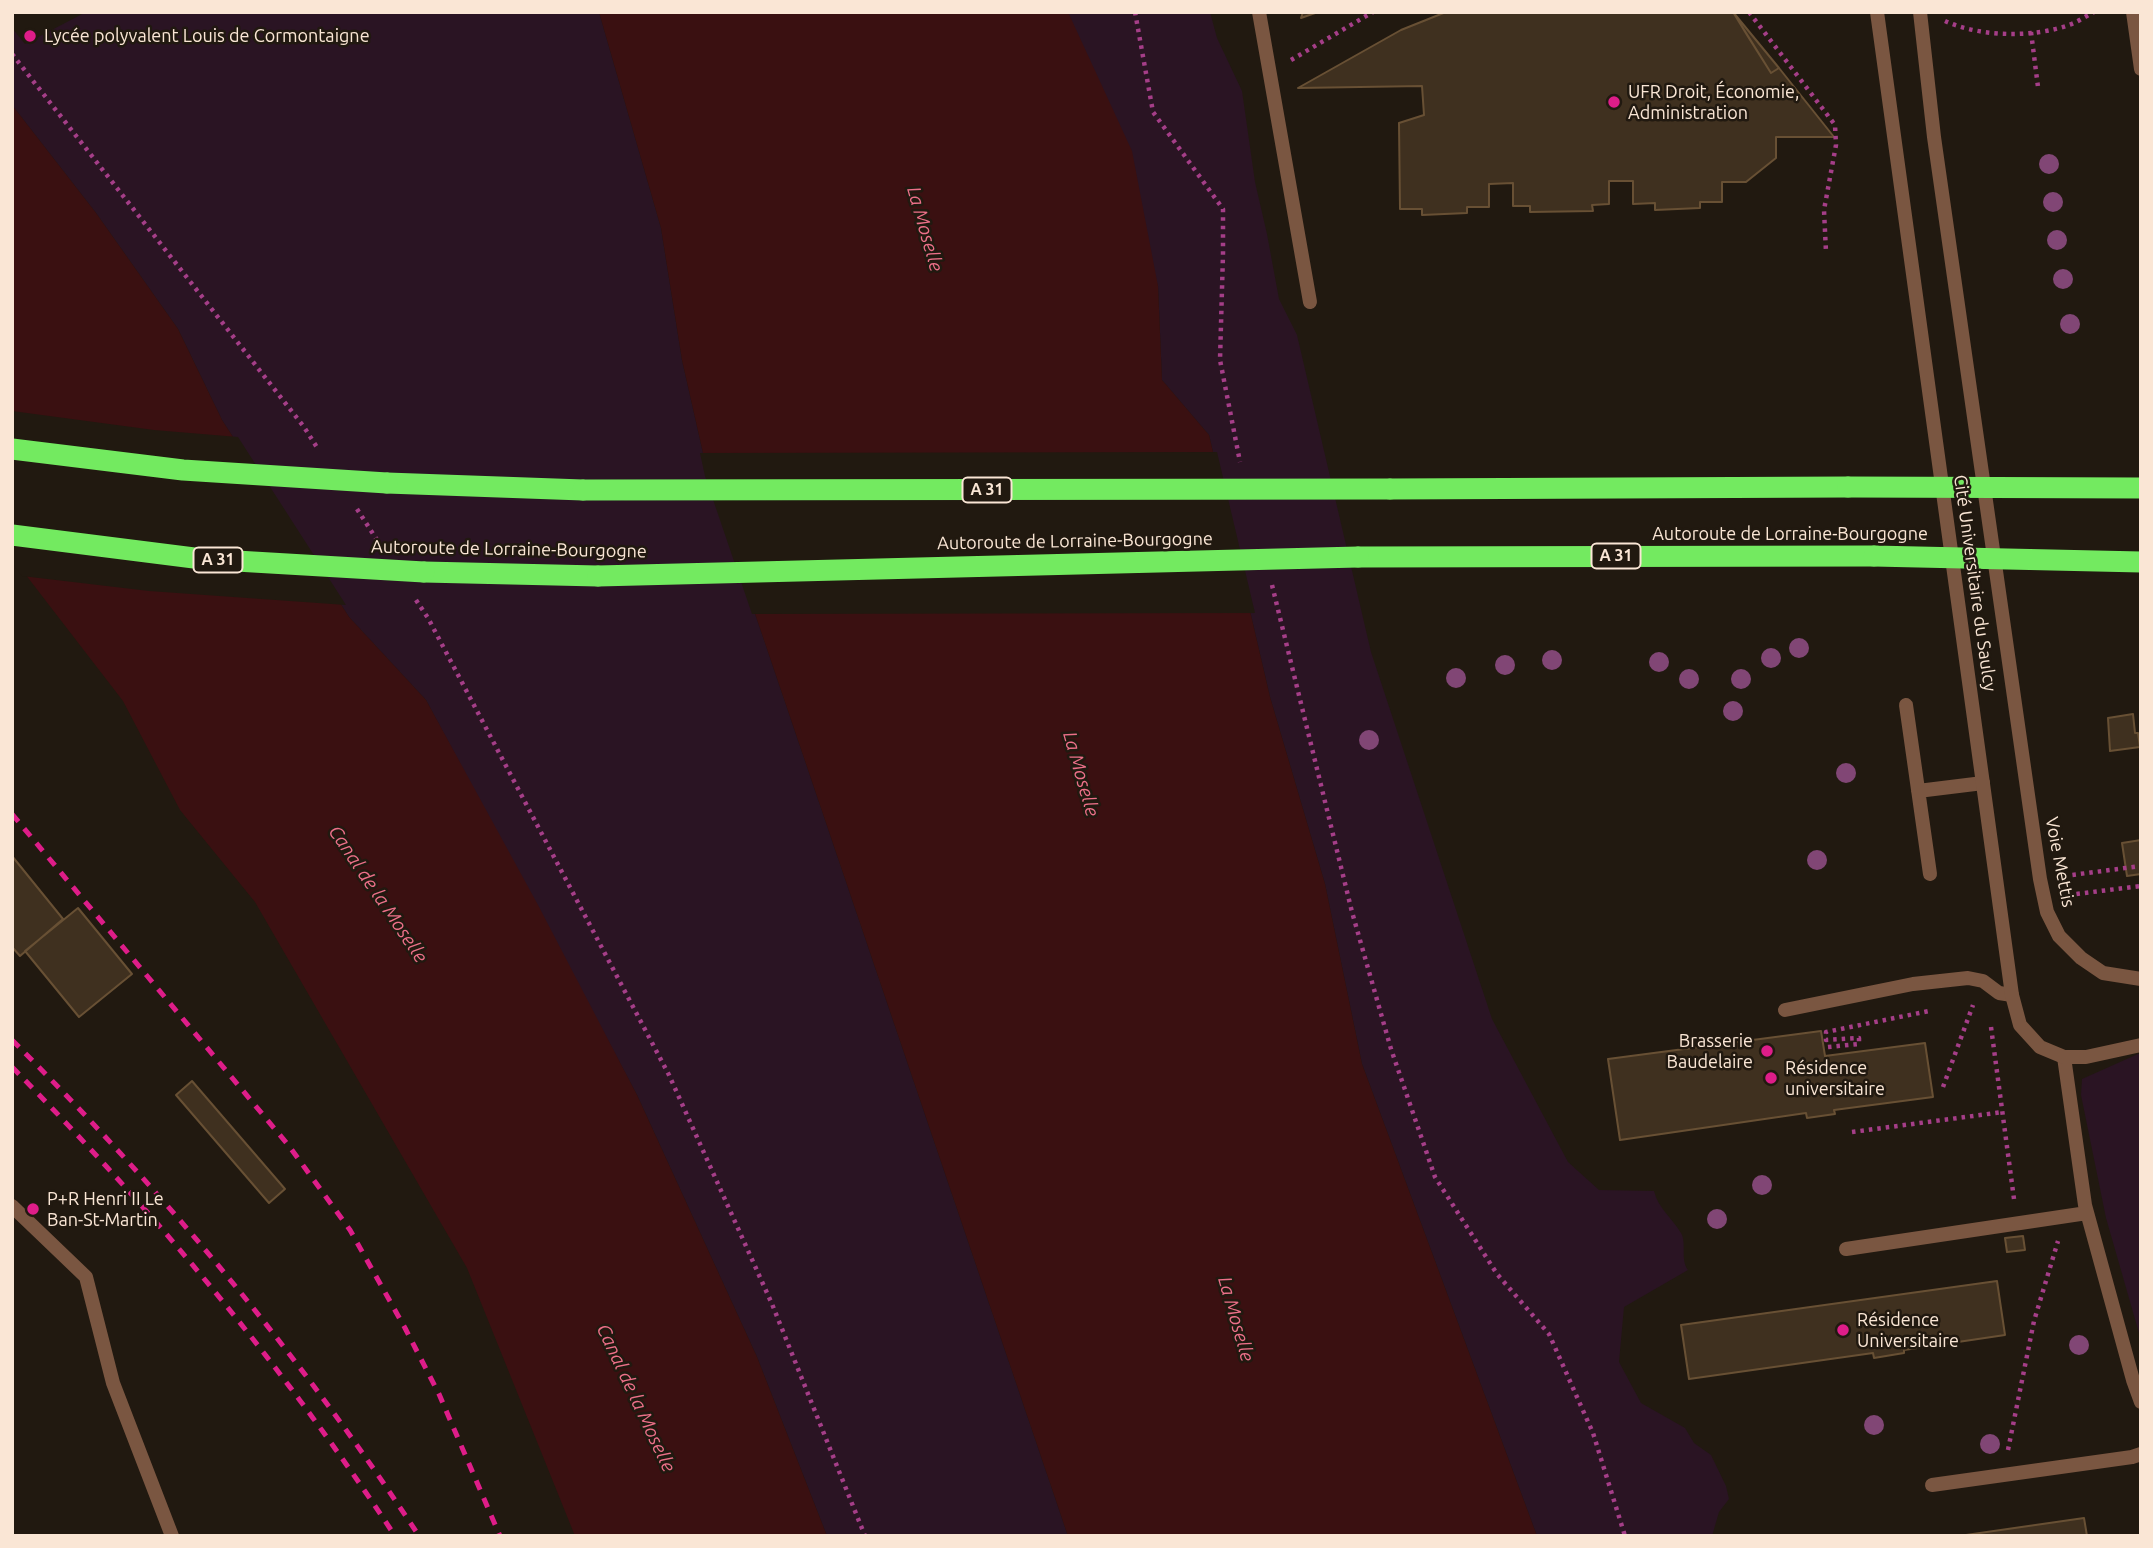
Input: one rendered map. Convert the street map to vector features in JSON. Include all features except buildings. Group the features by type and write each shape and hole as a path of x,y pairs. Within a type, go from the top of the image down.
{"highway":[{"name":"A 31","path":"12,449 184,470 387,483 583,490 2141,488"},
{"name":"Autoroute de Lorraine-Bourgogne","path":"12,535 202,559 424,572 598,576 1358,557 1874,556 2141,562"}],"street":[{"path":"1259,12 1310,302"},
{"name":"Cité Universitaire du Saulcy","path":"1877,12 2012,995 2020,1025 2040,1047 2064,1057"},
{"name":"Voie Mettis","path":"1920,12 1934,137 1968,366 2007,663 2047,912 2059,936 2081,958 2103,973 2141,979"},
{"path":"2133,12 2141,69"},
{"path":"1906,705 1930,874"},
{"path":"1918,791 1983,783"},
{"path":"1785,1010 1913,984 1968,978 1983,981 1999,993 2012,995"},
{"path":"2141,1045 2087,1058 2064,1057 2087,1213 2141,1402"},
{"path":"12,1206 86,1277 113,1383 172,1536"},
{"path":"1846,1249 2087,1213"},
{"path":"1932,1485 2141,1454"}],"path":[{"path":"1135,12 1153,112 1223,209 1220,360 1243,473"},
{"path":"1269,72 1373,12"},
{"path":"1749,12 1835,125 1836,145 1824,210 1826,252"},
{"path":"1938,18 1962,29 2009,33 2069,25 2094,12"},
{"path":"2031,32 2039,87"},
{"path":"12,54 304,427 318,449"},
{"path":"355,506 384,551"},
{"path":"1270,579 1352,912 1391,1049 1435,1177 1497,1273 1549,1334 1593,1433 1625,1536"},
{"path":"413,596 428,618 669,1075 772,1304 865,1536"},
{"path":"2056,877 2141,866"},
{"path":"2044,898 2141,886"},
{"path":"1942,1087 1983,981"},
{"path":"1983,981 2018,1224"},
{"path":"1828,1047 1859,1044 1859,1038 1826,1040 1826,1032 1933,1010"},
{"path":"1852,1132 2003,1112"},
{"path":"2003,1475 2034,1321 2067,1217"}],"shaded area":[{"path":"86,12 599,12 661,228 682,360 708,475 1068,1536 827,1536 757,1357 637,1095 426,700 349,617 222,420 178,329 96,213 12,105 12,28 25,44"},
{"path":"1068,12 1210,12 1217,38 1242,91 1255,182 1279,299 1297,335 1371,652 1492,1019 1568,1162 1599,1190 1654,1191 1659,1203 1683,1237 1684,1261 1688,1270 1624,1307 1619,1362 1641,1403 1685,1428 1694,1443 1711,1455 1726,1486 1729,1499 1719,1512 1712,1536 1537,1536 1362,1064 1325,884 1270,697 1209,435 1162,380 1158,286"},
{"path":"2141,1054 2141,1340 2106,1218 2081,1095 2082,1079"}],"water":[{"name":"La Moselle","path":"599,12 1068,12 1132,151 1158,286 1162,380 1209,435 1270,697 1325,884 1362,1064 1537,1536 1068,1536 708,475 682,360 661,228"},
{"name":"Canal de la Moselle","path":"12,105 96,213 178,329 222,420 349,617 426,700 538,905 637,1095 757,1357 827,1536 575,1536 467,1268 255,902 180,810 123,701 12,557"}],"pier":[{"path":"12,411 154,430 238,437 346,605 149,591 22,576 12,563"},
{"path":"1217,452 1255,613 752,614 705,476 700,453"}],"railway":[{"path":"12,814 289,1146 350,1230 439,1394 500,1536"},
{"path":"12,1040 123,1156 228,1277 327,1404 419,1536"},
{"path":"12,1067 116,1177 215,1292 308,1412 395,1536"}],"place":[{"name":"Lycée polyvalent Louis de Cormontaigne","path":"30,36"},
{"name":"UFR Droit, Économie, Administration","path":"1614,102"},
{"name":"Brasserie Baudelaire","path":"1767,1051"},
{"name":"Résidence universitaire","path":"1771,1078"},
{"name":"P+R Henri II Le Ban-St-Martin","path":"33,1209"},
{"name":"Résidence Universitaire","path":"1843,1330"}]}
